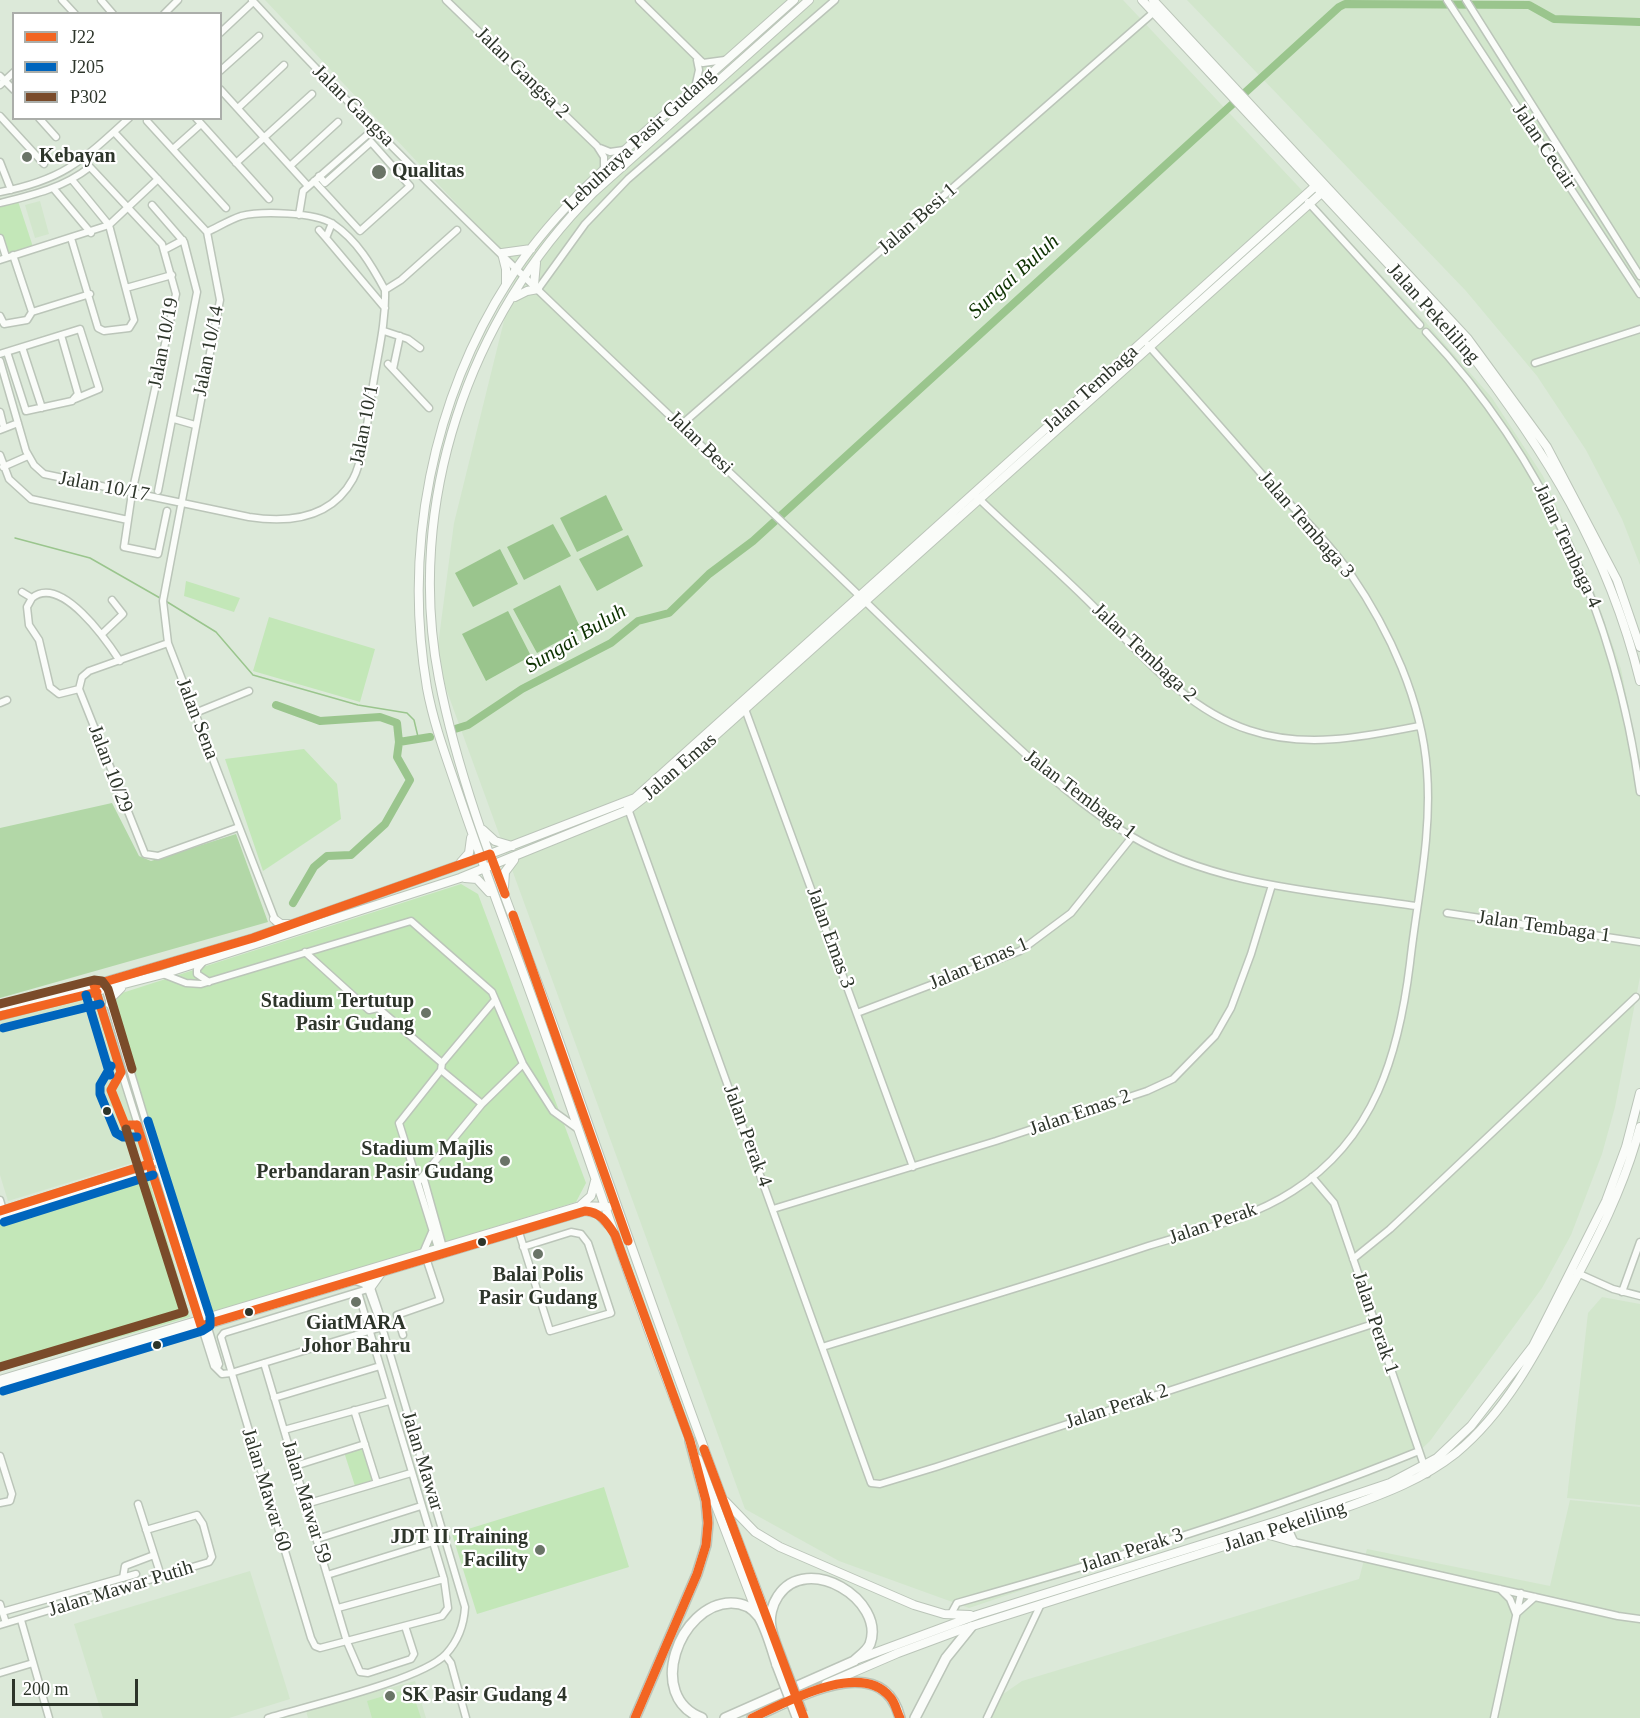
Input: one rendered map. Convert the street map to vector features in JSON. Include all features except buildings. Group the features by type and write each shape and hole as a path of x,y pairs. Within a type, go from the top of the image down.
{"highway":[{"path":"635,1718 698,1574 706,1545 707,1513 690,1441"},
{"path":"725,1718 854,1660 869,1645 872,1632 869,1618 853,1596 830,1582 813,1577 790,1584 775,1600 771,1612 771,1628"},
{"path":"702,1718 683,1706 673,1686 674,1662 688,1629 700,1613 721,1604 747,1606 759,1617"},
{"name":"Lebuhraya Pasir Gudang","path":"759,1617 800,1717"},
{"path":"915,1718 946,1658 971,1626"},
{"name":"Lebuhraya Pasir Gudang","path":"771,1628 780,1664"},
{"path":"817,1688 852,1682 870,1685 889,1695 900,1718"},
{"name":"Jalan Pekeliling","path":"752,1718 817,1688"}],"main road":[{"name":"Lebuhraya Pasir Gudang","path":"759,1617 690,1441 604,1206 479,858 435,724 420,627 419,575 428,490 449,403 479,333 517,268 565,208 604,168 794,0"},
{"name":"Lebuhraya Pasir Gudang","path":"771,1628 615,1208 562,1048 480,827 448,723 431,629 432,521 444,460 459,409 489,339 537,259 594,192 809,0"},
{"name":"Jalan Pekeliling","path":"1142,0 1227,84"},
{"name":"Jalan Pekeliling","path":"1153,0 1318,183 1468,339 1547,447 1617,580 1640,647"},
{"name":"Jalan Tembaga","path":"1148,344 1318,183"},
{"name":"Jalan Pekeliling","path":"1325,190 1463,344 1541,451 1611,584 1640,681"},
{"name":"Jalan Tembaga","path":"863,599 1148,344 1325,190"},
{"path":"506,285 507,273 502,253 531,249"},
{"path":"512,300 520,293 536,287 537,259"},
{"name":"Jalan Emas","path":"294,928 484,870 518,857 627,806 659,786 745,710 863,599"},
{"name":"Jalan Emas","path":"294,928 455,866 627,806 863,599"},
{"path":"480,827 495,841 512,846"},
{"path":"455,866 469,853 471,832"},
{"path":"505,894 505,872 518,857"},
{"path":"460,878 477,879 495,900"},
{"path":"274,919 280,924 294,928"},
{"path":"278,928 283,932 294,928"},
{"path":"265,941 277,935 278,928"},
{"path":"0,1016 95,989 278,928"},
{"path":"104,986 124,985 163,974 265,941 294,928"},
{"path":"110,1004 112,997 124,985"},
{"path":"0,1007 95,989"},
{"name":"Jalan Pekeliling","path":"1575,1272 1610,1192 1626,1147 1640,1093"},
{"name":"Jalan Pekeliling","path":"854,1660 977,1615 1282,1524 1426,1470 1490,1402 1533,1346 1614,1205 1640,1127"},
{"path":"580,1206 591,1196 595,1180"},
{"path":"0,1387 203,1322 517,1228 580,1206 615,1208"},
{"path":"441,1251 454,1244 591,1210 604,1218 615,1236"},
{"path":"0,1380 353,1280 366,1273 382,1272 425,1255"},
{"path":"370,1288 382,1272"},
{"path":"634,1287 637,1284 643,1284"},
{"path":"720,1495 746,1524 780,1547 914,1605 951,1614 977,1615"},
{"name":"Jalan Pekeliling","path":"817,1688 898,1653 971,1626 1266,1534 1282,1524"},
{"path":"1266,1534 1294,1542"}],"street":[{"path":"101,0 111,12"},
{"path":"166,0 172,6"},
{"path":"166,12 178,0"},
{"name":"Jalan Gangsa 2","path":"446,0 597,146 604,157 604,168"},
{"path":"639,0 696,57 708,64 728,59"},
{"path":"536,287 585,224 628,179 835,0"},
{"name":"Jalan Cecair","path":"1447,0 1640,294"},
{"name":"Jalan Cecair","path":"1466,0 1640,276"},
{"path":"222,31 253,1"},
{"name":"Jalan Gangsa","path":"253,1 374,129 536,287"},
{"name":"Jalan Besi 1","path":"681,424 1154,12"},
{"path":"222,69 259,36"},
{"path":"694,89 699,70 696,57"},
{"path":"238,108 284,65"},
{"path":"222,91 290,166 323,185 360,231 410,186 370,142 323,185"},
{"path":"236,163 312,94"},
{"path":"0,116 44,164"},
{"path":"41,120 56,137"},
{"path":"0,192 65,172 127,120"},
{"path":"198,120 269,199"},
{"path":"147,121 226,208"},
{"path":"290,166 338,122"},
{"path":"173,149 201,124"},
{"path":"299,215 302,194 374,129"},
{"path":"114,132 207,232 247,215 299,215 332,223 326,238"},
{"path":"597,146 610,152 624,150"},
{"path":"0,162 11,190"},
{"name":"Jalan 10/19","path":"73,181 90,167 166,249 177,294 132,493 124,548 156,555 160,551 167,511"},
{"path":"6,258 109,225 160,180"},
{"path":"0,203 54,189 73,181 109,225 134,320 128,328 100,330 92,311 90,294 71,238"},
{"path":"54,189 91,232"},
{"path":"1303,197 1420,325"},
{"path":"152,205 183,240 198,292 158,491"},
{"name":"Jalan 10/1","path":"180,502 283,521 308,516 338,497 356,474 384,332 385,290 364,255 332,223"},
{"path":"319,230 386,310"},
{"path":"385,290 402,280 457,230"},
{"name":"Jalan 10/14","path":"180,502 220,300 207,232"},
{"path":"0,238 6,258 32,312"},
{"path":"166,249 183,240"},
{"path":"126,288 172,275"},
{"name":"Jalan Besi","path":"536,287 863,599"},
{"path":"0,315 4,324 8,325 27,320 32,312 90,294"},
{"path":"0,354 80,329 99,389 28,412 24,409 7,352"},
{"path":"1536,363 1640,329"},
{"path":"384,332 400,336 420,348"},
{"name":"Jalan Tembaga 4","path":"1426,332 1479,393 1519,451 1573,551 1614,661 1640,792"},
{"path":"61,335 77,397"},
{"path":"400,336 390,366 429,408"},
{"name":"Jalan Tembaga 3","path":"1148,344 1349,572 1396,656 1416,706 1427,769 1428,835 1416,906"},
{"path":"22,347 42,408"},
{"path":"0,361 28,456 3,467"},
{"path":"0,412 2,429 18,423"},
{"path":"174,419 195,425"},
{"path":"0,455 9,479 32,500 128,520"},
{"name":"Jalan 10/17","path":"28,456 37,468 52,477 180,502"},
{"name":"Jalan Tembaga 2","path":"976,497 1166,678 1223,719 1248,730 1271,736 1325,740 1419,726"},
{"name":"Jalan Sena","path":"180,502 163,601 168,643 278,928"},
{"path":"22,592 32,598"},
{"path":"120,660 103,633 92,621 60,597 40,593 32,598 27,607 27,618 39,640 50,687 59,694 79,689 84,674 168,643"},
{"name":"Jalan Tembaga 1","path":"863,599 1022,750 1132,837 1228,875 1272,885 1416,906"},
{"path":"103,633 123,614 112,600"},
{"name":"Jalan 10/29","path":"79,689 145,854 158,856 239,827"},
{"path":"195,713 249,691"},
{"name":"Jalan Emas 3","path":"745,710 913,1167"},
{"name":"Jalan Perak 4","path":"627,806 865,1471"},
{"name":"Jalan Emas 1","path":"857,1013 1020,951 1071,913 1132,837"},
{"name":"Jalan Emas 2","path":"773,1209 913,1167 1147,1091 1173,1079 1208,1044 1231,1008 1251,954 1272,885"},
{"name":"Jalan Perak","path":"822,1347 1240,1216 1277,1201 1312,1177 1355,1133 1377,1099 1393,1059 1408,976 1416,906"},
{"name":"Jalan Tembaga 1","path":"1447,912 1640,942"},
{"path":"163,974 193,984 210,982 411,921 483,983 495,1000 522,1064 553,1111 578,1130"},
{"path":"305,952 369,1010 378,1008 482,1104"},
{"path":"205,960 198,966 197,974 210,982"},
{"path":"104,986 155,1171 203,1322 219,1364 217,1368 222,1374 231,1373 381,1326"},
{"path":"95,989 153,1163"},
{"path":"1353,1258 1390,1229 1636,997"},
{"path":"441,1251 440,1235 399,1123 495,1000"},
{"path":"421,1179 482,1104 522,1064"},
{"path":"0,1200 2,1210 153,1163"},
{"path":"0,1217 155,1171"},
{"name":"Jalan Perak 1","path":"1312,1177 1334,1203 1426,1470"},
{"path":"421,1179 433,1229 441,1251"},
{"path":"517,1228 523,1247 550,1331 611,1313 588,1243 581,1234 571,1232 523,1247"},
{"path":"402,1335 397,1315 440,1300 425,1255 433,1229"},
{"path":"440,1235 454,1244"},
{"path":"1622,1292 1640,1242"},
{"path":"1575,1272 1622,1292 1640,1296"},
{"name":"Jalan Mawar","path":"268,1718 422,1672 445,1655 459,1634 465,1607 366,1273"},
{"path":"353,1280 370,1288"},
{"path":"347,1641 442,1616 448,1608 444,1579 358,1292 370,1288"},
{"name":"Jalan Mawar 60","path":"347,1641 320,1648 312,1641 221,1339 224,1333 358,1292"},
{"name":"Jalan Perak 2","path":"865,1471 872,1483 880,1484 1376,1323"},
{"name":"Jalan Mawar 59","path":"264,1363 357,1668 362,1673 368,1673 411,1659 414,1654 405,1626"},
{"path":"274,1398 380,1366"},
{"path":"284,1430 389,1401"},
{"path":"354,1410 377,1483"},
{"path":"295,1466 365,1444"},
{"name":"Jalan Perak 3","path":"951,1614 957,1603 1116,1558 1355,1477 1419,1451"},
{"path":"0,1456 12,1494 10,1501 0,1503"},
{"path":"306,1504 411,1473"},
{"path":"138,1504 161,1576"},
{"path":"316,1539 421,1506"},
{"name":"Jalan Mawar Putih","path":"3,1624 211,1560 203,1524 194,1514 146,1530"},
{"path":"1282,1524 1294,1542 1640,1619"},
{"path":"327,1575 446,1538"},
{"path":"123,1578 125,1566 154,1555"},
{"path":"2,1612 136,1574"},
{"path":"338,1608 444,1579"},
{"path":"107,1583 110,1592"},
{"path":"1498,1588 1510,1599 1516,1614"},
{"path":"1494,1718 1521,1593"},
{"path":"1516,1614 1535,1597"},
{"path":"0,1604 3,1624"},
{"path":"987,1718 1041,1604"},
{"path":"21,1620 49,1718"},
{"path":"445,1655 450,1663 466,1718"},
{"path":"0,1673 33,1663"},
{"path":"295,1710 297,1718"}],"shaded area":[{"path":"265,0 1123,0 1422,318 1492,398 1543,476 1589,577 1621,669 1640,765 1640,977 1615,1107 1602,1154 1571,1235 1542,1288 1430,1441 1411,1459 969,1608 839,1561 745,1509 436,661 454,523 517,268"},
{"path":"1187,0 1640,0 1640,565 1622,519 1586,450 1537,376 1466,291"},
{"path":"17,198 34,250 6,257 0,238 0,202"},
{"path":"40,201 49,234 35,238 25,205"},
{"path":"606,495 623,530 577,552 560,518"},
{"path":"553,524 571,556 524,580 507,547"},
{"path":"628,535 643,566 597,591 579,559"},
{"path":"500,549 518,584 473,607 455,573"},
{"path":"186,581 240,598 234,612 184,596"},
{"path":"560,585 581,629 537,653 513,609"},
{"path":"508,611 531,656 486,681 462,634"},
{"path":"269,617 375,649 360,702 253,671"},
{"path":"304,749 337,784 341,819 263,871 225,759"},
{"path":"112,803 139,856 151,861 236,834 268,922 0,998 0,828"},
{"path":"461,884 478,894 586,1183 576,1202 209,1314 112,1002 119,994"},
{"path":"93,997 98,1001 141,1148 132,1163 8,1201 0,1175 0,1020"},
{"path":"148,1176 190,1317 0,1371 0,1221"},
{"path":"1602,1297 1640,1304 1640,1505 1567,1498 1588,1313"},
{"path":"363,1447 373,1481 355,1486 344,1452"},
{"name":"JDT II Training Facility","path":"604,1487 629,1567 477,1614 452,1534"},
{"path":"1570,1500 1640,1507 1640,1718 989,1718 999,1697 1022,1681 1359,1579 1367,1549 1550,1586"},
{"path":"250,1571 290,1699 229,1718 103,1718 74,1624"},
{"name":"SK Pasir Gudang 4","path":"415,1681 426,1718 308,1718 306,1711"},
{"path":"411,1688 421,1718 372,1718 367,1701"}],"waterway":[{"name":"Sungai Buluh","path":"455,729 468,725 522,689 611,643 638,621 669,613 709,574 753,541 1339,7 1345,4 1529,5 1554,19 1640,22"},
{"path":"15,538 90,558 160,598"},
{"path":"164,600 216,632 253,675 358,705 407,713 414,720 419,741"},
{"path":"276,705 320,721 380,717 397,723 399,742"},
{"name":"Sungai Buluh","path":"293,903 314,867 327,856 351,855 385,824 410,780 397,757 399,742 430,737"}],"transit line":[{"name":"J22","path":"121,1072 94,985 253,938 490,854 505,894"},
{"name":"J22","path":"513,915 628,1241"},
{"name":"P302","path":"0,1004 94,980 102,981 108,989 132,1069"},
{"name":"J22","path":"0,1016 97,992"},
{"name":"J205","path":"86,995 110,1075"},
{"name":"J205","path":"3,1028 100,1004"},
{"name":"J205","path":"111,1066 100,1085 100,1094 116,1133 123,1137 137,1137"},
{"name":"J22","path":"121,1072 111,1090 125,1125 137,1125"},
{"name":"J205","path":"3,1391 202,1331 210,1326 210,1316 148,1121"},
{"name":"J22","path":"137,1125 201,1326 585,1211 595,1213 606,1222 615,1235 690,1441 706,1501 708,1523 706,1545 697,1574 635,1718"},
{"name":"P302","path":"0,1367 184,1312 126,1129"},
{"name":"J22","path":"0,1211 149,1164"},
{"name":"J205","path":"4,1222 153,1175"},
{"name":"J22","path":"704,1449 804,1718"},
{"name":"J22","path":"752,1718 802,1695 842,1683 860,1683 877,1687 890,1697 900,1718"}],"place":[{"name":"Kebayan","path":"27,157"},
{"name":"Qualitas","path":"379,172"},
{"name":"Stadium Tertutup Pasir Gudang","path":"426,1013"},
{"name":"Stadium Majlis Perbandaran Pasir Gudang","path":"505,1161"},
{"name":"Balai Polis Pasir Gudang","path":"538,1254"},
{"name":"GiatMARA Johor Bahru","path":"356,1302"},
{"name":"JDT II Training Facility","path":"540,1550"},
{"name":"SK Pasir Gudang 4","path":"390,1696"}]}
